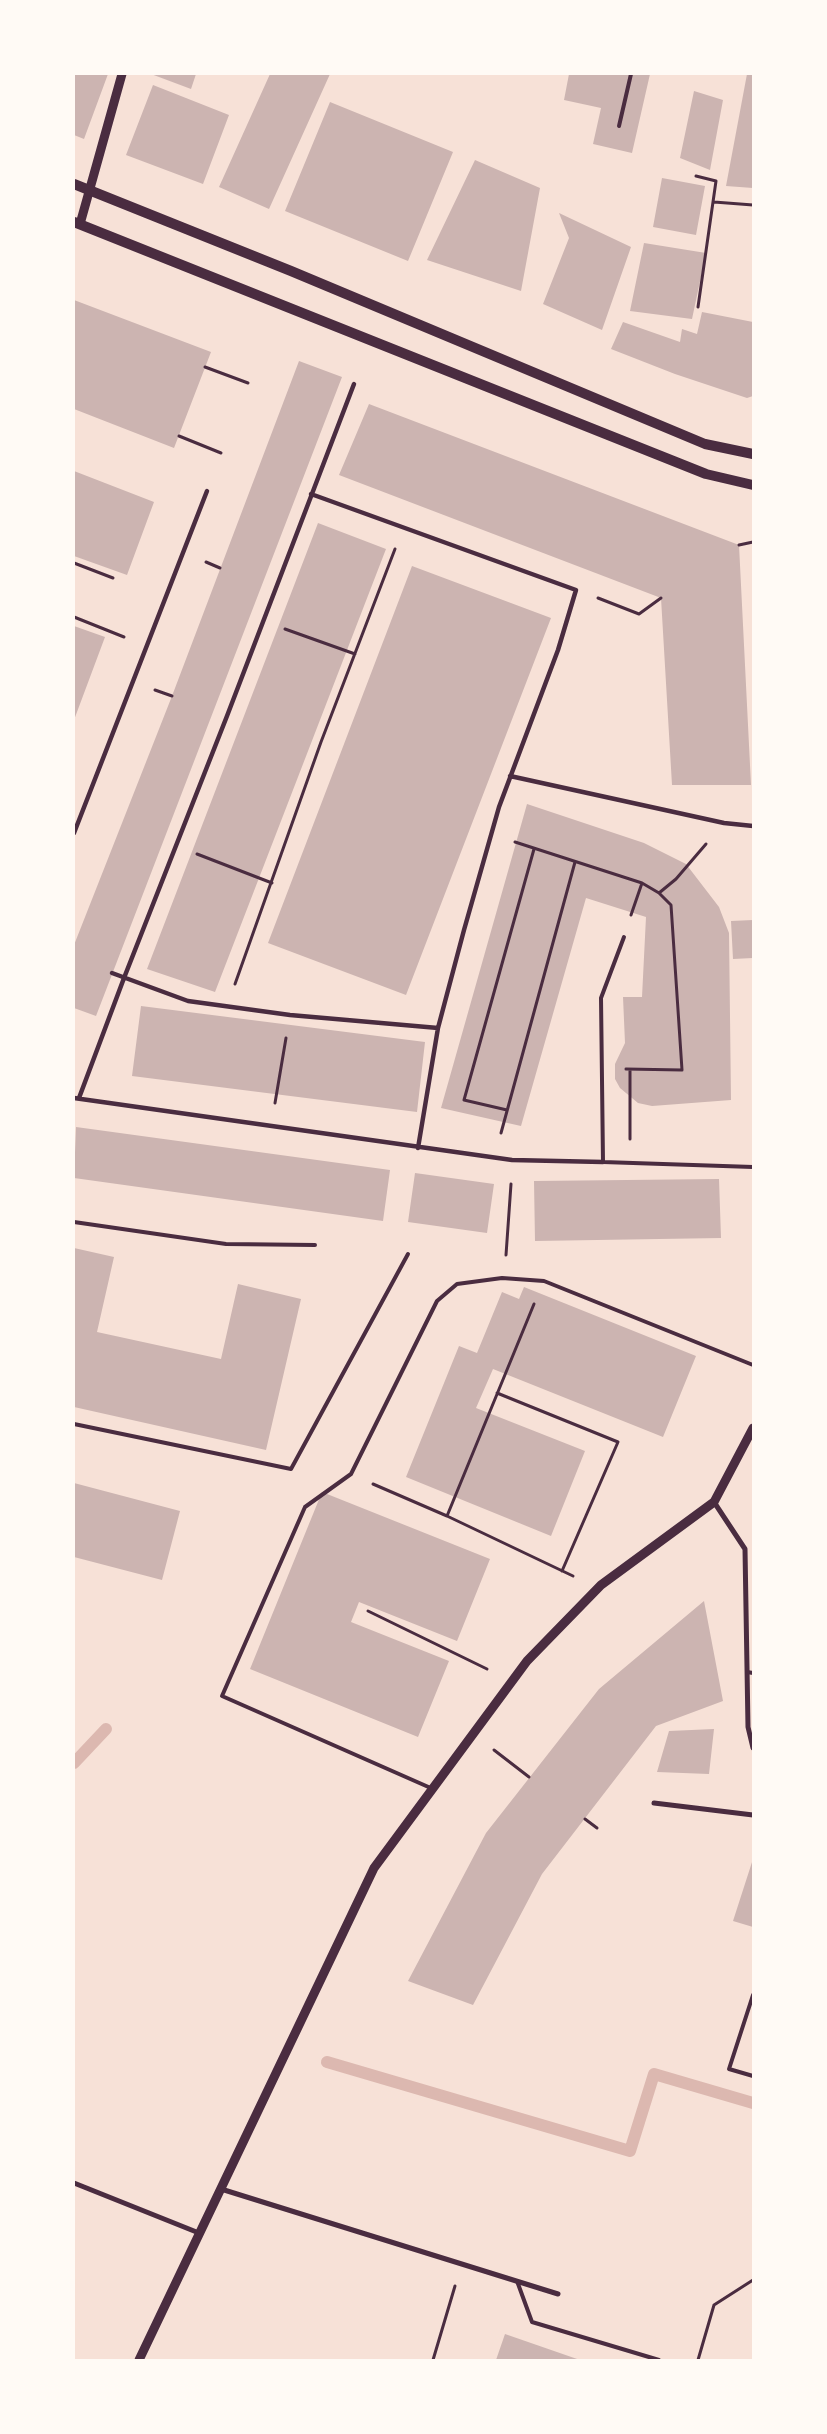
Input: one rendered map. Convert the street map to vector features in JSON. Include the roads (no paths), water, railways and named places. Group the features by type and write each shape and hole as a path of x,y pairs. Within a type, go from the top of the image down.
{"main road":[{"path":"74,184 291,271 705,444 753,454"},
{"path":"77,223 706,474 753,485"}],"street":[{"path":"77,223 89,190 122,74"},
{"path":"354,384 176,846 76,1098 512,1160 602,1162"},
{"path":"74,833 207,492"},
{"path":"311,494 576,590 558,650 510,776 488,844 438,1028 418,1148"},
{"path":"510,776 724,823 753,826"},
{"path":"112,973 188,1001 290,1015 438,1028"},
{"path":"139,2360 374,1868 527,1661 597,1589 714,1502 753,1428"},
{"path":"714,1502 745,1549 750,1672 748,1727 753,1748"},
{"path":"654,1803 753,1815"},
{"path":"74,2183 200,2233"},
{"path":"221,2189 558,2294"}],"lane":[{"path":"619,126 631,74"},
{"path":"624,937 601,998 602,1162 753,1167"},
{"path":"74,1222 226,1244 315,1245"},
{"path":"74,1424 291,1469 408,1254"},
{"path":"433,1789 222,1696 304,1506 352,1474 437,1301 456,1284 502,1278 544,1281 753,1365"},
{"path":"753,1995 729,2069 753,2076"},
{"path":"517,2281 532,2322 659,2360"}],"waterway":[{"path":"74,1763 106,1729"},
{"path":"327,2062 630,2151 654,2074 753,2103"}]}
